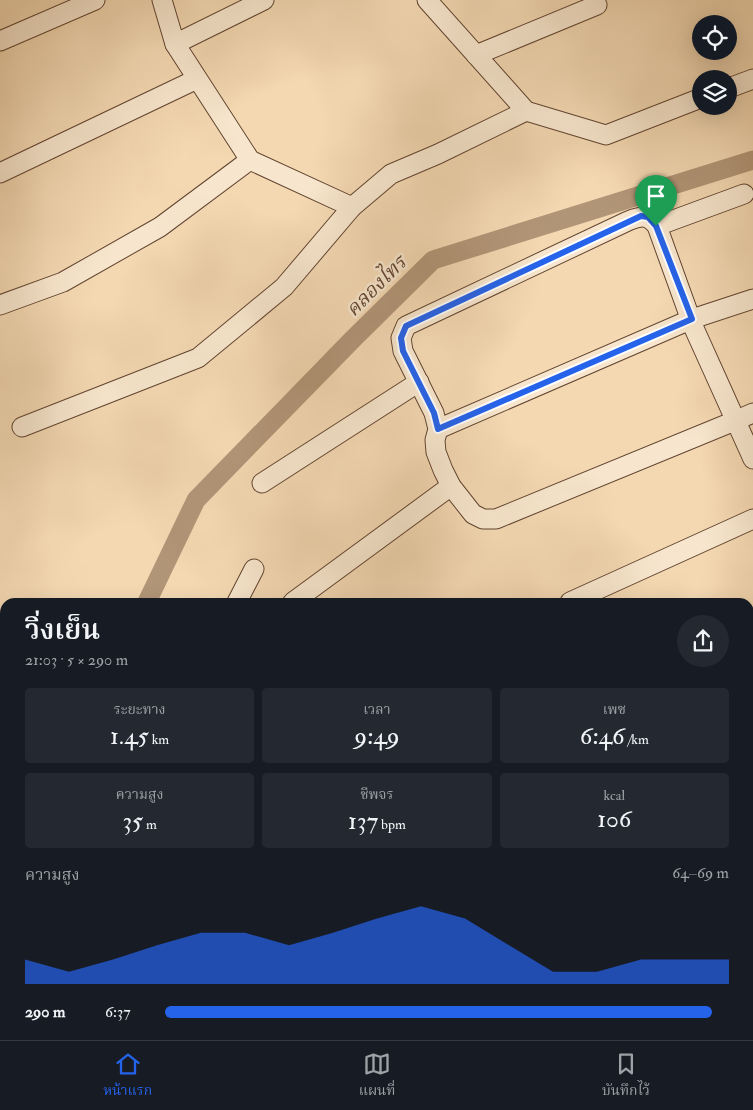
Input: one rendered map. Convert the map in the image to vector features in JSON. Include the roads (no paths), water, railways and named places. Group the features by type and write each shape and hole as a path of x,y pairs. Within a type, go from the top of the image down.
{"street":[{"path":"0,41 95,0"},
{"path":"162,0 175,44 250,160 352,207"},
{"path":"175,44 264,0"},
{"path":"427,0 526,111 606,135 692,102"},
{"path":"476,55 597,5"},
{"path":"0,173 198,79"},
{"path":"737,85 753,79"},
{"path":"22,426 198,358 284,287 352,207 391,174 438,154 526,111"},
{"path":"0,305 63,282 160,227 250,160"},
{"path":"656,226 744,194"},
{"path":"745,417 496,519 483,519 473,514 451,486 436,452 435,440 438,429 434,413 403,351 401,338 406,326 628,221 641,216 648,217 656,226 692,319 745,417 753,459"},
{"path":"438,429 692,319 753,299"},
{"path":"262,483 419,382"},
{"path":"298,598 451,486"},
{"path":"579,598 753,519"},
{"path":"239,598 254,570"}],"waterway":[{"name":"คลองไทร","path":"149,598 196,500 433,260 753,160"}]}
